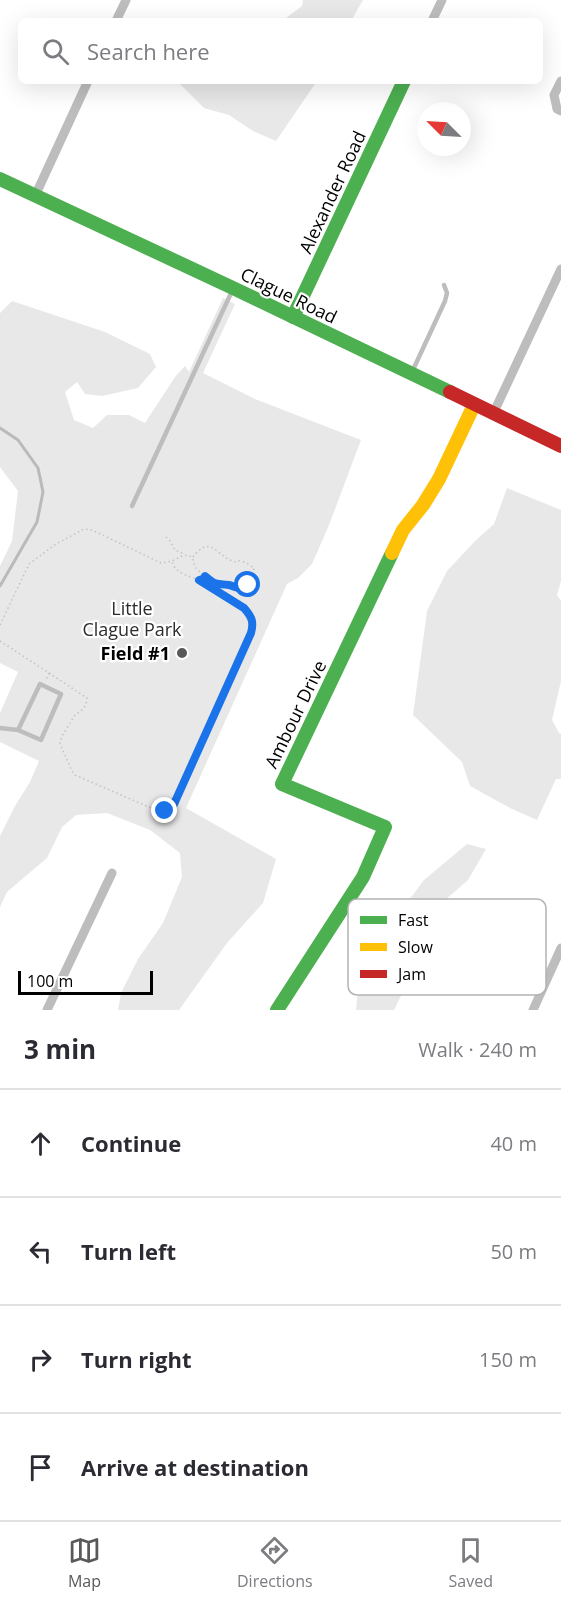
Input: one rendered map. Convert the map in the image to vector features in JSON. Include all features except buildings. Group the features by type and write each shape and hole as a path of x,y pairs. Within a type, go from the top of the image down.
{"street":[{"path":"117,18 126,0"},
{"path":"433,18 442,0"},
{"path":"561,81 555,95 557,109 561,111"},
{"path":"35,196 87,84"},
{"name":"Alexander Road","path":"293,317 403,84"},
{"name":"Clague Road","path":"0,179 561,446"},
{"path":"494,414 561,269"},
{"name":"Ambour Drive","path":"349,899 363,878 385,827 282,784 403,530 423,505 439,478 474,405"},
{"path":"47,1010 112,873"},
{"name":"Ambour Drive","path":"277,1010 348,901"},
{"path":"546,981 561,948"},
{"path":"533,1010 540,995"}],"lane":[{"path":"411,374 446,300 447,293 444,285"},
{"path":"132,506 233,288"},
{"path":"0,728 18,730 41,740 61,694 40,684 18,730"}],"path":[{"path":"0,625 29,564 56,544 84,529 92,530 161,563 186,556"},
{"path":"165,537 175,550 192,558 198,570 220,586 229,585 242,589 252,581 254,568 241,561 234,561 220,554 216,549 203,546 192,558"},
{"path":"0,641 87,698 86,705 75,715 62,736 60,744 75,775 161,812 171,808 253,625 250,614 244,608 199,580 177,571 172,561"},
{"path":"199,580 206,578 205,576"},
{"path":"46,681 50,673"}],"green space":[{"path":"303,0 363,0 353,18 286,18 302,6"},
{"path":"180,84 315,84 276,141 253,131 229,115 204,108"},
{"name":"Little Clague Park","path":"223,298 235,304 203,373 255,399 361,440 312,564 298,578 287,584 186,808 276,859 263,903 227,943 179,1010 118,1010 121,993 138,959 163,923 182,877 180,853 150,830 107,813 76,815 62,827 47,858 7,892 0,907 0,836 39,761 0,742 0,713 18,672 0,663 0,566 12,541 18,491 0,467 0,313 12,301 105,332 150,354 156,367 138,388 102,396 85,394 77,382 65,392 74,420 93,428 107,415 129,415 145,423 175,377 185,366 189,372"},
{"path":"507,488 561,510 561,581 557,595 561,601 561,681 552,720 561,734 561,779 556,779 537,820 470,786 462,762 413,715 427,611 447,571 494,524"},
{"path":"467,844 486,849 468,880 446,899 410,899 424,880"},
{"path":"358,995 401,995 394,1010 356,1010"}],"waterway":[{"path":"0,428 18,440 38,468 43,492 37,522 0,586"}],"traffic: fast":[{"path":"293,317 403,84"},
{"path":"0,179 450,392"},
{"path":"349,899 363,877 385,827 282,784 392,553"},
{"path":"277,1010 348,900"}],"traffic: slow":[{"path":"392,553 403,530 423,505 439,479 474,405"}],"traffic: jam":[{"path":"450,392 561,446"}],"place":[{"name":"Field #1","path":"182,653"}],"route":[{"path":"165,811 174,804 253,625 250,614 244,608 199,580 206,578 205,576 220,586 229,585 242,589 248,585"}]}
